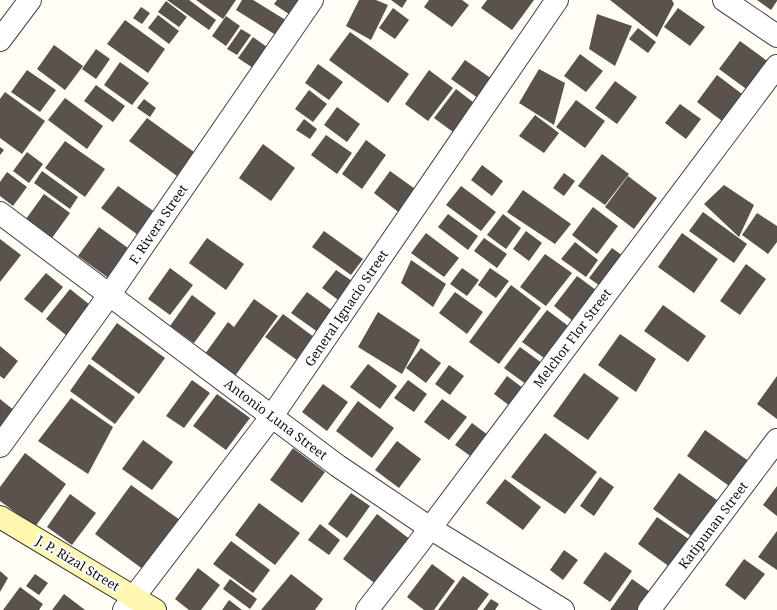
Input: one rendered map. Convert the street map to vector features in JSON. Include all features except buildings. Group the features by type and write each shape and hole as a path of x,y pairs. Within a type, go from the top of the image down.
{"main road":[{"name":"J. P. Rizal Street","path":"0,517 129,603 155,610"}],"street":[{"path":"0,40 30,0"},
{"name":"F. Rivera Street","path":"0,446 110,294 312,0"},
{"name":"General Ignacio Street","path":"129,603 272,416 557,0"},
{"path":"724,0 777,36"},
{"name":"Melchor Flor Street","path":"367,610 777,66"},
{"name":"Antonio Luna Street","path":"0,213 338,466 430,528 564,610"},
{"name":"Katipunan Street","path":"649,610 777,440"}]}
